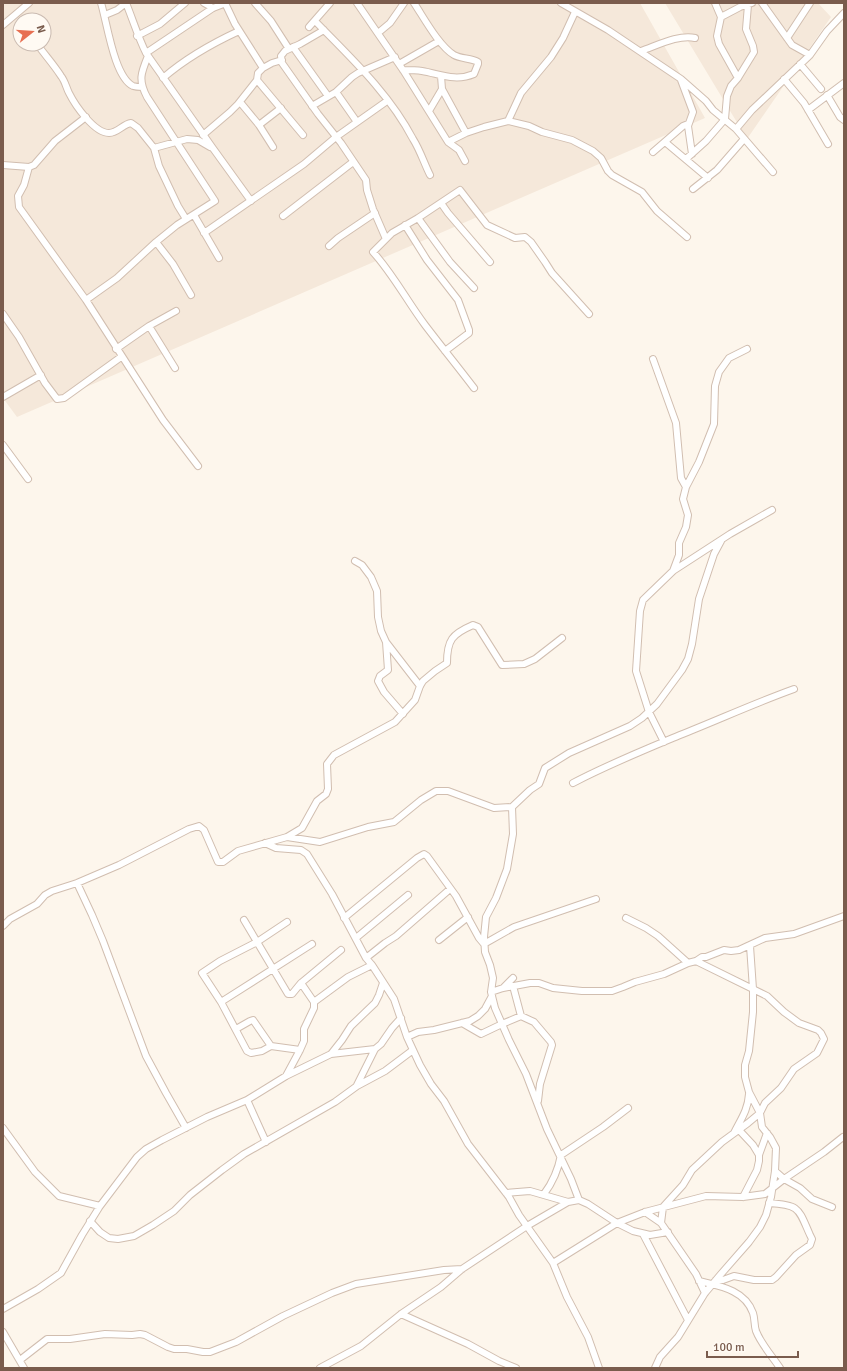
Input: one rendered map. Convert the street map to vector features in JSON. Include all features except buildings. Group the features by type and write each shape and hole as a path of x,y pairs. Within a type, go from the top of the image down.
{"street":[{"path":"19,12 29,3"},
{"path":"101,3 120,71 134,87 142,87"},
{"path":"105,15 117,10 126,3 138,36 162,78 251,201"},
{"path":"138,36 160,24 185,3"},
{"path":"204,3 213,8"},
{"path":"86,300 117,278 156,242 186,219 215,201 142,87 141,77 147,54 213,8 225,3 239,31 263,68"},
{"path":"255,3 271,21 328,96"},
{"path":"309,27 330,3"},
{"path":"356,3 395,57 448,142 459,150 465,161"},
{"path":"378,33 390,23 404,3"},
{"path":"403,70 421,71 454,78 467,77 474,74 478,64 478,62 474,60 454,55 439,41 414,3"},
{"path":"561,3 608,30 681,78 706,101 713,110 736,129 773,172"},
{"path":"715,3 722,17"},
{"path":"762,3 792,45 810,55"},
{"path":"787,38 810,3"},
{"path":"686,159 706,141 725,119 727,96 731,86 738,78 750,59 754,49 746,29 750,4 739,5 722,17 717,36 719,44 738,78"},
{"path":"508,121 521,93 551,57 563,38 575,12"},
{"path":"736,129 752,110 810,55 827,31 844,13"},
{"path":"3,25 12,18"},
{"path":"314,21 363,70 388,101 413,138 430,175"},
{"path":"324,30 282,54 282,60 312,106 366,180 369,197 386,239"},
{"path":"162,78 178,65 239,31"},
{"path":"641,52 681,38 690,36 695,38"},
{"path":"399,64 439,41"},
{"path":"43,52 62,77 77,107 93,126 103,132 109,133 114,132 128,123 131,123 138,128 154,148 159,166 178,206 186,219"},
{"path":"312,106 336,92 352,77 363,70 395,57"},
{"path":"203,135 240,102 257,80 258,73 263,68 272,62 282,60"},
{"path":"800,64 821,88"},
{"path":"441,76 442,89 466,133"},
{"path":"681,78 693,112 688,124 689,141 692,154"},
{"path":"784,79 808,110 828,144"},
{"path":"257,80 303,135"},
{"path":"808,110 844,83"},
{"path":"429,112 442,89"},
{"path":"336,92 357,122"},
{"path":"827,95 840,117 844,120"},
{"path":"204,233 304,164 336,137 388,101"},
{"path":"240,102 259,125 273,147"},
{"path":"259,125 280,108"},
{"path":"3,165 29,167 34,165 55,141 86,117"},
{"path":"448,142 466,133 508,121 572,140 594,151 601,158 612,175 642,192 656,211 687,237"},
{"path":"653,152 683,126 688,124"},
{"path":"154,148 192,139 198,140 212,147"},
{"path":"694,189 717,170 744,139"},
{"path":"665,142 708,178"},
{"path":"283,216 353,162"},
{"path":"29,167 24,185 18,196 19,207 86,300 121,357 163,420 198,466"},
{"path":"474,388 424,324 388,272 385,265 373,252 392,233 418,218 460,190 487,225 515,238 525,237 531,242 552,273 589,314"},
{"path":"441,202 448,213 490,262"},
{"path":"329,246 338,238 375,213"},
{"path":"194,215 219,258"},
{"path":"418,218 450,262 474,288"},
{"path":"405,225 428,260 458,300 469,330 469,333 445,351"},
{"path":"156,242 173,264 191,295"},
{"path":"116,349 149,326 176,311"},
{"path":"3,314 57,399 60,399 121,357"},
{"path":"149,326 175,368"},
{"path":"673,571 679,555 679,543 686,527 688,515 683,499 686,487 699,462 714,424 715,386 719,372 729,358 747,349"},
{"path":"653,359 676,423 682,478 686,487"},
{"path":"3,396 41,374"},
{"path":"3,445 28,479"},
{"path":"664,742 649,712 636,671 640,611 644,600 673,571 772,510"},
{"path":"287,837 320,842 368,827 394,822 421,800 436,791 448,791 494,808 512,807 530,790 539,784 545,768 569,753 630,726 649,712 669,689 688,659 692,644 698,599 712,560 721,541"},
{"path":"355,561 362,565 375,584 377,591 378,618 381,631 386,642 420,686"},
{"path":"3,926 10,919 38,904 45,895 52,891 77,883 119,865 198,826 204,830 218,862 223,862 238,851 287,837 302,828 318,801 326,794 328,789 327,764 334,755 395,722 414,700 420,686 435,671 447,663 450,640 460,631 473,625 478,627 502,665 524,664 535,659 562,638"},
{"path":"386,642 388,670 380,676 378,681 384,692 403,714"},
{"path":"573,783 587,775 664,742 794,689"},
{"path":"512,807 513,834 507,869 496,898 486,917 484,944 493,978 492,994 495,1008 526,1074 538,1102 547,1129 561,1155 579,1200"},
{"path":"265,843 276,848 301,850 307,854 332,894 366,958 394,999 407,1037 425,1074 444,1101 468,1144 506,1193 527,1226 553,1262 567,1298 588,1336 599,1368"},
{"path":"344,918 417,858 424,854 450,889 484,944"},
{"path":"77,883 103,941 146,1056 186,1128"},
{"path":"366,958 396,936 450,889"},
{"path":"356,938 408,895"},
{"path":"484,944 514,927 596,899"},
{"path":"503,988 521,984 539,983 553,988 566,990 604,992 616,990 635,982 664,974 696,961 702,957 706,957 724,950 734,951 750,946 765,938 790,935 844,916"},
{"path":"438,940 468,917"},
{"path":"626,918 658,936 688,963"},
{"path":"244,920 288,994 292,994 301,983 341,950"},
{"path":"287,922 257,942 220,961 202,973 221,1002 247,1051 250,1053 262,1051 271,1046 300,1050"},
{"path":"221,1002 312,944"},
{"path":"655,1368 660,1357 678,1337 705,1294 760,1227 766,1215 768,1198 772,1189 775,1171 776,1148 775,1144 762,1127 760,1113 749,1092 744,1071 749,1051 753,989 750,946"},
{"path":"661,1222 663,1207 683,1185 692,1170 722,1142 760,1113 765,1102 781,1088 794,1069 817,1053 824,1039 818,1030 799,1023 784,1012 767,996 696,961"},
{"path":"314,1002 348,977 372,965"},
{"path":"407,1037 418,1032 434,1030 473,1019 481,1013 488,1004 492,994 503,988 513,978 512,987 521,1016"},
{"path":"286,1076 304,1041 304,1029 314,1008 314,1002 301,983"},
{"path":"331,1054 351,1026 374,1003 383,983"},
{"path":"488,1004 495,1008"},
{"path":"462,1023 482,1034 521,1016 534,1022 551,1042 552,1046 540,1084 538,1102"},
{"path":"357,1086 375,1049 381,1044 400,1018"},
{"path":"470,1028 473,1019"},
{"path":"236,1029 253,1020 271,1046"},
{"path":"3,1309 38,1290 61,1273 100,1206 137,1157 151,1146 247,1100 286,1076 331,1054 375,1049"},
{"path":"90,1221 100,1232 109,1238 118,1239 134,1236 174,1211 190,1195 222,1170 266,1142 335,1102 357,1086 385,1071 413,1050"},
{"path":"733,1134 746,1112 749,1092"},
{"path":"247,1100 266,1142"},
{"path":"544,1194 553,1182 559,1167 561,1155 628,1108"},
{"path":"748,1123 762,1127"},
{"path":"3,1128 35,1172 59,1196 100,1206"},
{"path":"739,1130 753,1145 759,1155"},
{"path":"743,1197 757,1170 759,1155 767,1133"},
{"path":"772,1189 843,1137"},
{"path":"775,1171 784,1179 800,1188 812,1199 832,1207"},
{"path":"506,1193 530,1191 568,1202"},
{"path":"553,1262 617,1223 645,1212 706,1196 768,1198 789,1204 797,1209 812,1240 810,1245 796,1255 772,1280 754,1280 734,1276 715,1282 699,1281"},
{"path":"320,1368 361,1346 401,1314 441,1287 462,1269 527,1226 568,1202 579,1200 588,1204 617,1223 643,1234 650,1235 668,1232"},
{"path":"645,1212 661,1222 696,1274 705,1294"},
{"path":"643,1234 688,1320"},
{"path":"20,1360 47,1339 70,1339 105,1334 140,1334 174,1349 210,1352 236,1342 283,1316 332,1293 356,1284 444,1270 462,1269"},
{"path":"715,1282 736,1292 746,1300 752,1312 758,1334 780,1368"},
{"path":"401,1314 468,1344 499,1361 516,1368"},
{"path":"3,1332 24,1368"}],"shaded area":[{"path":"3,3 640,3 705,118 17,417 3,398"},
{"path":"665,3 818,3 831,17 747,139"}]}
